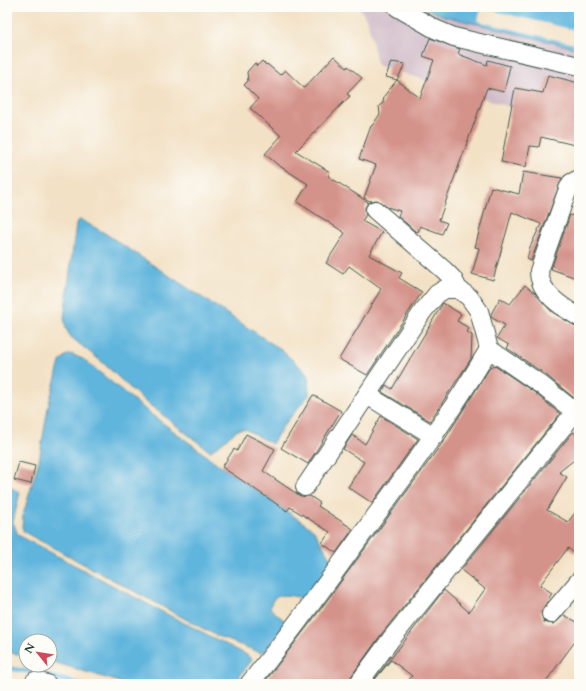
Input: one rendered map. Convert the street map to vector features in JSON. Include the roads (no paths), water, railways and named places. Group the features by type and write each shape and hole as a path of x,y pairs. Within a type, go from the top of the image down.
{"street":[{"path":"397,7 435,29 454,36 579,66"},
{"path":"579,179 571,183 568,189 539,271 539,279 542,287 550,296 579,317"},
{"path":"358,684 391,639 577,413 540,384 489,349 479,311 469,297 458,289 453,279 444,270 375,210"},
{"path":"305,487 344,426 367,395 423,311 445,289 458,289"},
{"path":"249,684 333,574 434,436 468,386 489,349"},
{"path":"367,395 434,436"},
{"path":"551,614 579,581"}],"water":[{"path":"424,7 579,7 579,49 444,16"},
{"path":"81,220 103,232 280,349 308,374 309,395 283,426 272,444 245,429 239,429 211,451 208,450 142,399 102,362 71,337 66,329 64,318 76,224 77,221"},
{"path":"71,354 83,359 152,415 222,467 314,530 331,560 330,566 306,599 284,595 275,598 270,608 287,623 262,653 217,636 24,532 22,527 23,515 39,461 48,407 60,362 65,356"},
{"path":"7,486 20,492 13,522 18,535 247,655 252,660 234,684 126,684 58,663 58,633 18,633 18,654 7,652"}],"waterway":[{"path":"7,668 18,670"},
{"path":"48,676 79,684"}]}
